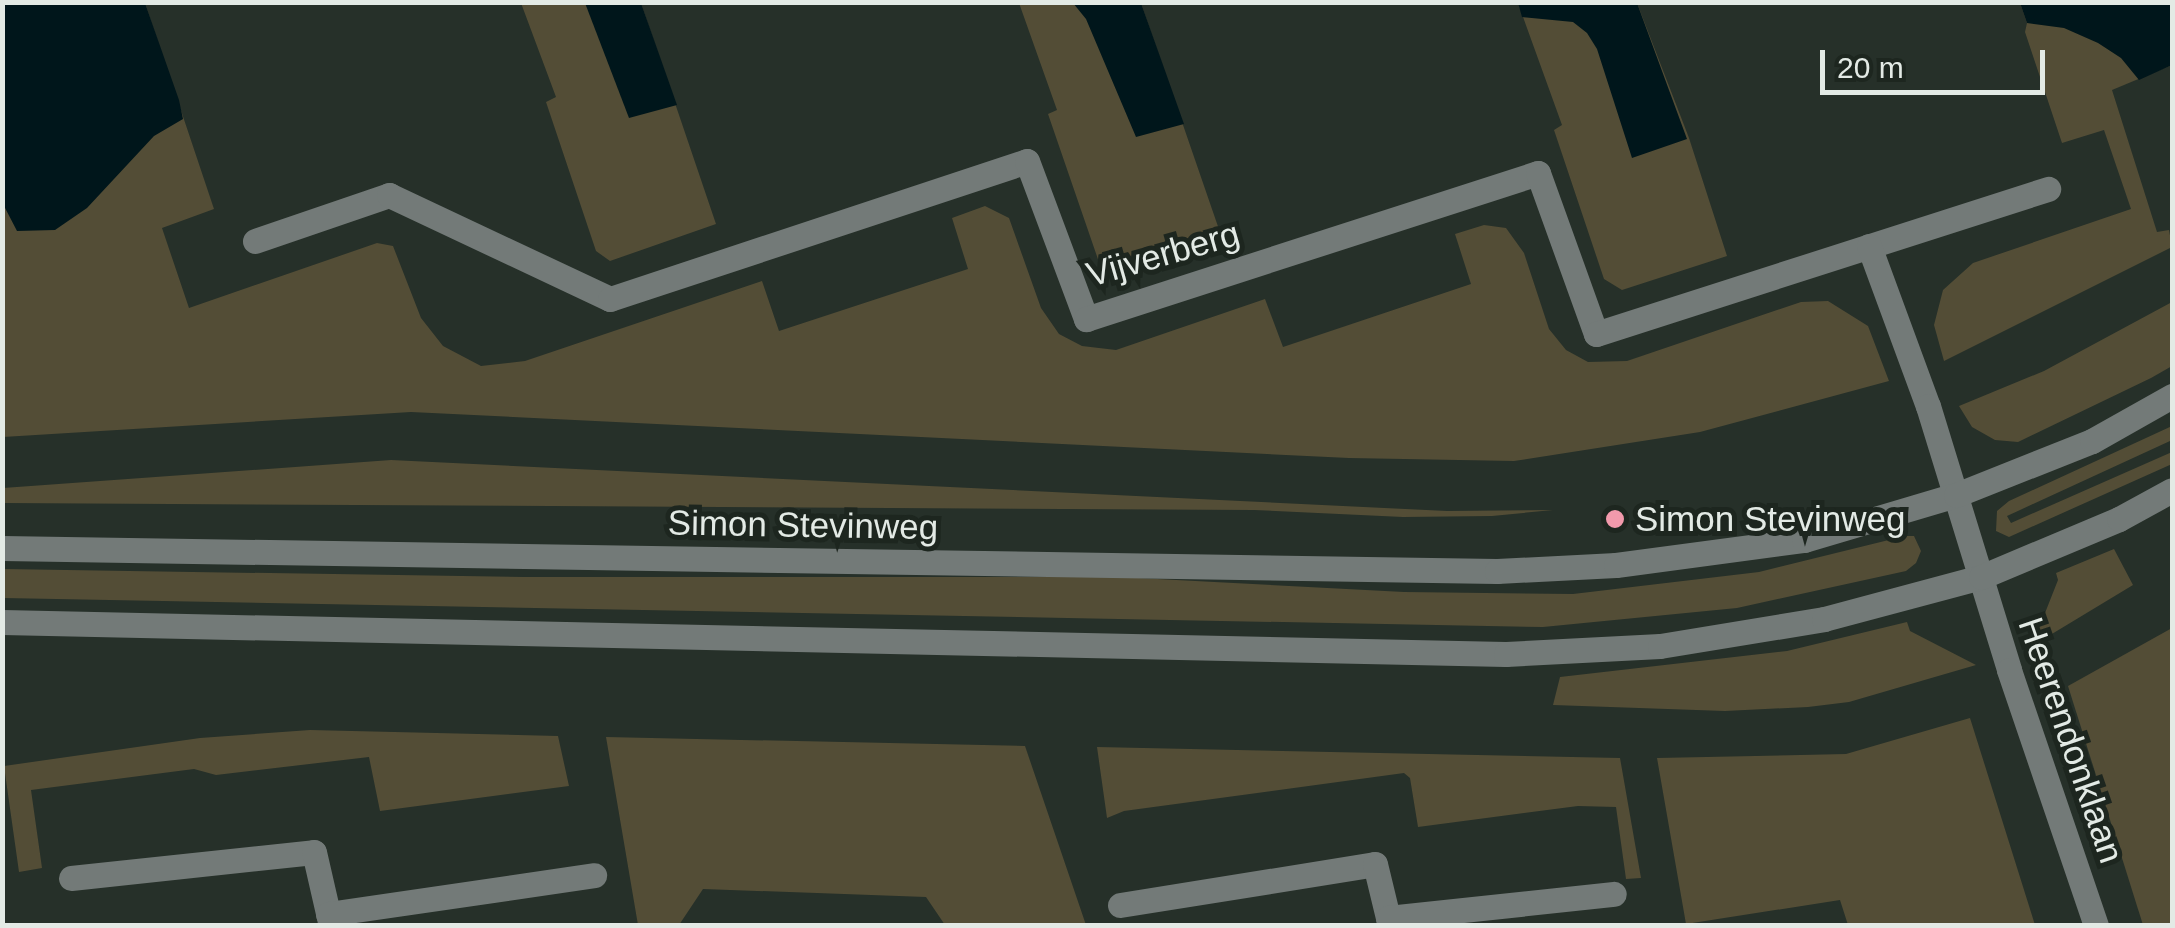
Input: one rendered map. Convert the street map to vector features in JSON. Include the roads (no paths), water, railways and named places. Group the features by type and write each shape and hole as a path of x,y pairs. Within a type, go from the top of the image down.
{"street":[{"name":"Vijverberg","path":"255,241 389,195 610,299 1027,161 1086,320 1538,173 1596,334 2048,189"},
{"path":"1869,246 1956,495"},
{"name":"Simon Stevinweg","path":"2,548 1497,570 1616,565 1804,540 1956,495 2092,441 2172,396"},
{"path":"2,622 1506,654 1660,646 1824,619 1980,576 2118,520 2172,490"},
{"name":"Heerendonklaan","path":"1956,495 2096,926"},
{"path":"70,878 314,852 330,920 594,875"},
{"path":"1120,904 1375,864 1389,922 1614,894"}],"water":[{"path":"2,3 145,3 179,100 183,119 154,136 87,208 55,230 17,231 3,204"},
{"path":"585,3 641,3 677,105 629,118"},
{"path":"1073,3 1141,3 1184,124 1136,137 1086,19"},
{"path":"1518,3 1637,3 1687,139 1632,158 1597,49 1587,33 1573,22 1522,17"},
{"path":"2020,3 2172,3 2172,65 2139,80 2121,58 2098,43 2064,28 2027,23"}],"place":[{"name":"Simon Stevinweg","path":"1615,519"}]}
